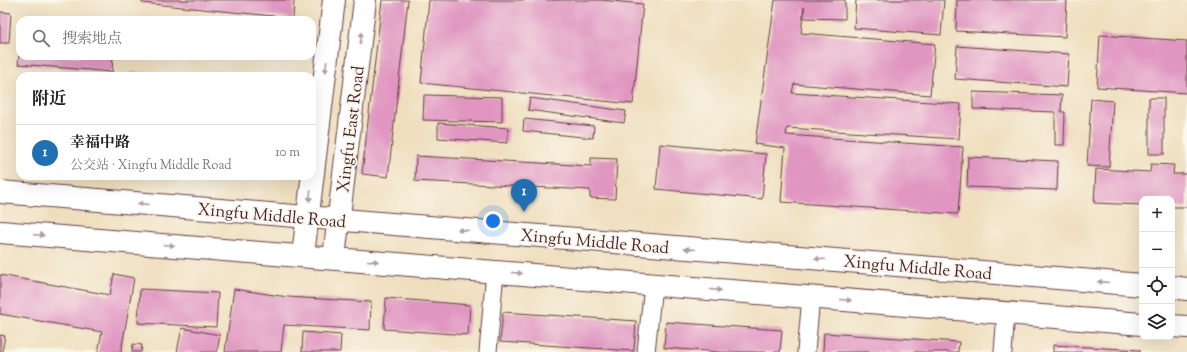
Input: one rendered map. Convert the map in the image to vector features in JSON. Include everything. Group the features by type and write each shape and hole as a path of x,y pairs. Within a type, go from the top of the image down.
{"street":[{"name":"Xingfu East Road","path":"316,151 334,0"},
{"name":"Xingfu East Road","path":"334,258 365,0"},
{"name":"Xingfu East Road","path":"303,255 313,180"},
{"name":"Xingfu Middle Road","path":"0,192 1139,285"},
{"path":"0,232 303,255 653,285 1139,324"},
{"path":"488,352 495,271"},
{"path":"646,352 653,285"},
{"path":"1175,287 1187,289"},
{"path":"806,352 811,297"},
{"path":"1003,352 1006,313"},
{"path":"1175,326 1187,327"}],"building":[{"path":"142,0 294,0 293,16 273,16 142,3"},
{"path":"382,0 408,0 388,177 362,174"},
{"path":"429,0 601,0 643,4 633,104 421,83"},
{"path":"775,0 845,0 845,19 804,18 804,7 801,33 935,44 930,95 794,84 792,93 961,104 959,139 787,128 786,135 963,147 958,214 781,202 785,148 755,144"},
{"path":"856,0 944,0 941,35 854,28"},
{"path":"957,0 1067,0 1065,37 956,31"},
{"path":"0,12 11,13 9,43 0,43"},
{"path":"1100,35 1187,41 1187,93 1097,87"},
{"path":"957,46 1069,54 1067,87 955,79"},
{"path":"18,60 113,60 112,72 18,64"},
{"path":"973,92 1062,95 1061,112 1065,112 1064,145 1055,145 1055,112 973,109"},
{"path":"424,95 502,97 502,122 423,120"},
{"path":"530,98 626,111 624,123 528,110"},
{"path":"1149,98 1164,98 1164,154 1149,154"},
{"path":"1091,99 1113,101 1109,167 1087,166"},
{"path":"524,119 594,126 593,138 523,131"},
{"path":"438,123 509,128 507,143 438,138"},
{"path":"660,144 766,154 762,199 656,189"},
{"path":"416,156 591,166 591,158 617,159 615,199 590,198 590,190 415,181"},
{"path":"968,157 1058,161 1057,190 967,187"},
{"path":"1151,164 1174,165 1173,174 1187,174 1187,207 1175,207 1175,196 1139,196 1139,205 1094,203 1096,169 1150,172"},
{"path":"114,274 134,278 121,352 98,352 102,332 0,314 0,275 110,295"},
{"path":"140,289 218,293 216,327 138,323"},
{"path":"234,289 288,297 371,302 370,330 284,325 281,352 225,352"},
{"path":"386,298 470,305 468,335 384,329"},
{"path":"503,312 636,321 634,351 500,342"},
{"path":"666,322 782,330 780,352 720,352 664,348"},
{"path":"182,328 220,335 217,352 177,352"},
{"path":"303,332 341,335 340,352 302,352"},
{"path":"824,333 959,342 958,352 823,352"},
{"path":"0,335 5,336 2,351 0,350"},
{"path":"133,344 142,345 141,352 132,352"},
{"path":"1053,345 1140,350 1140,352 1053,352"}],"place":[{"name":"幸福中路","path":"524,212"}]}
